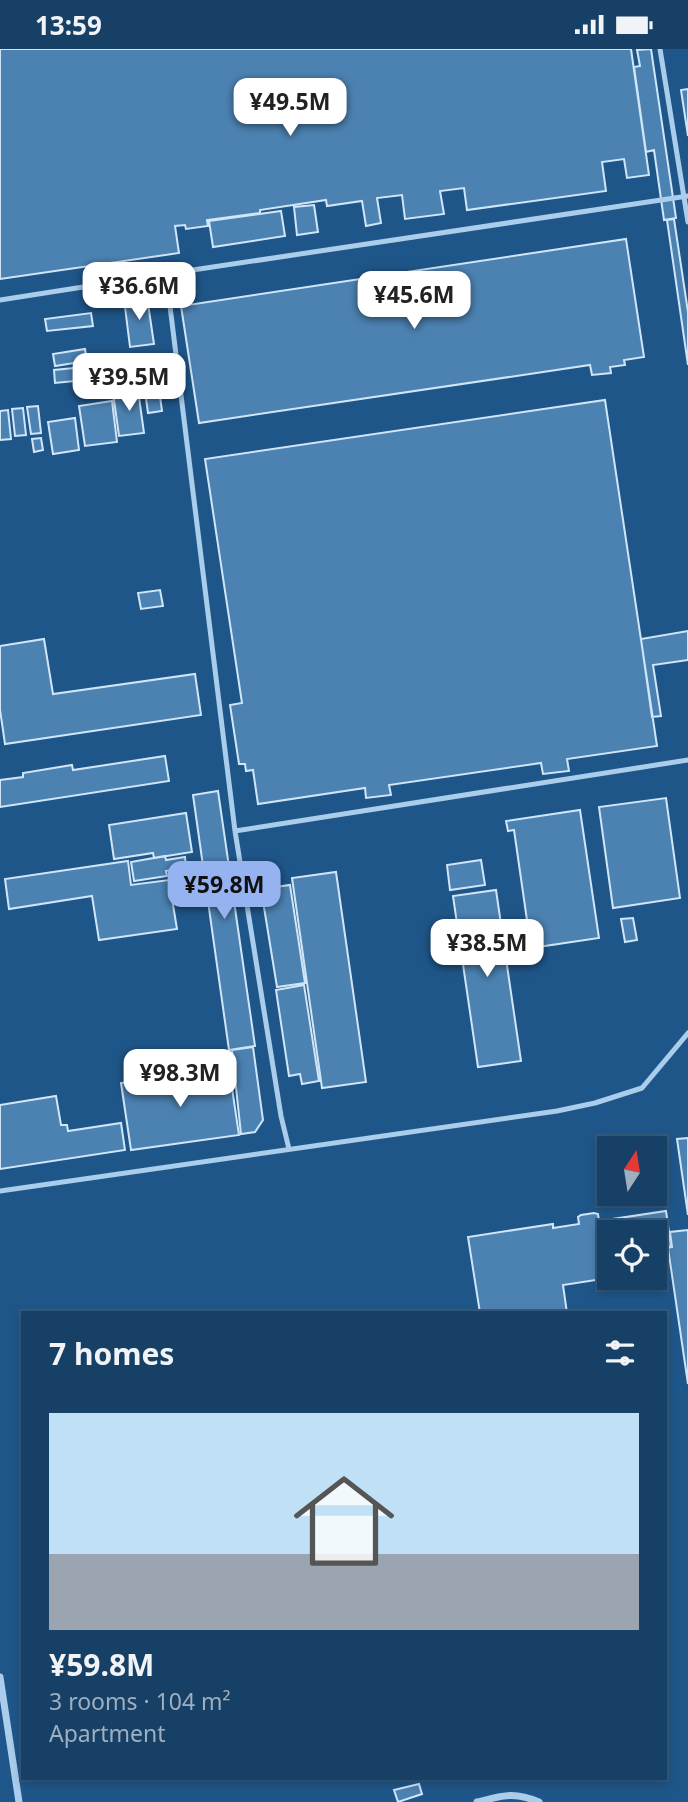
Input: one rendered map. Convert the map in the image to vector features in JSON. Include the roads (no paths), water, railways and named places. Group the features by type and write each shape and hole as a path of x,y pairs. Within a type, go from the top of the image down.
{"street":[{"path":"0,1677 19,1802"},
{"path":"477,1802 505,1795 517,1795 538,1802"}],"lane":[{"path":"660,49 686,196 688,222"},
{"path":"0,300 686,196"},
{"path":"166,274 235,831 281,1116 289,1149"},
{"path":"235,831 688,760"},
{"path":"0,1191 557,1111 595,1103 642,1088 688,1033"}]}
